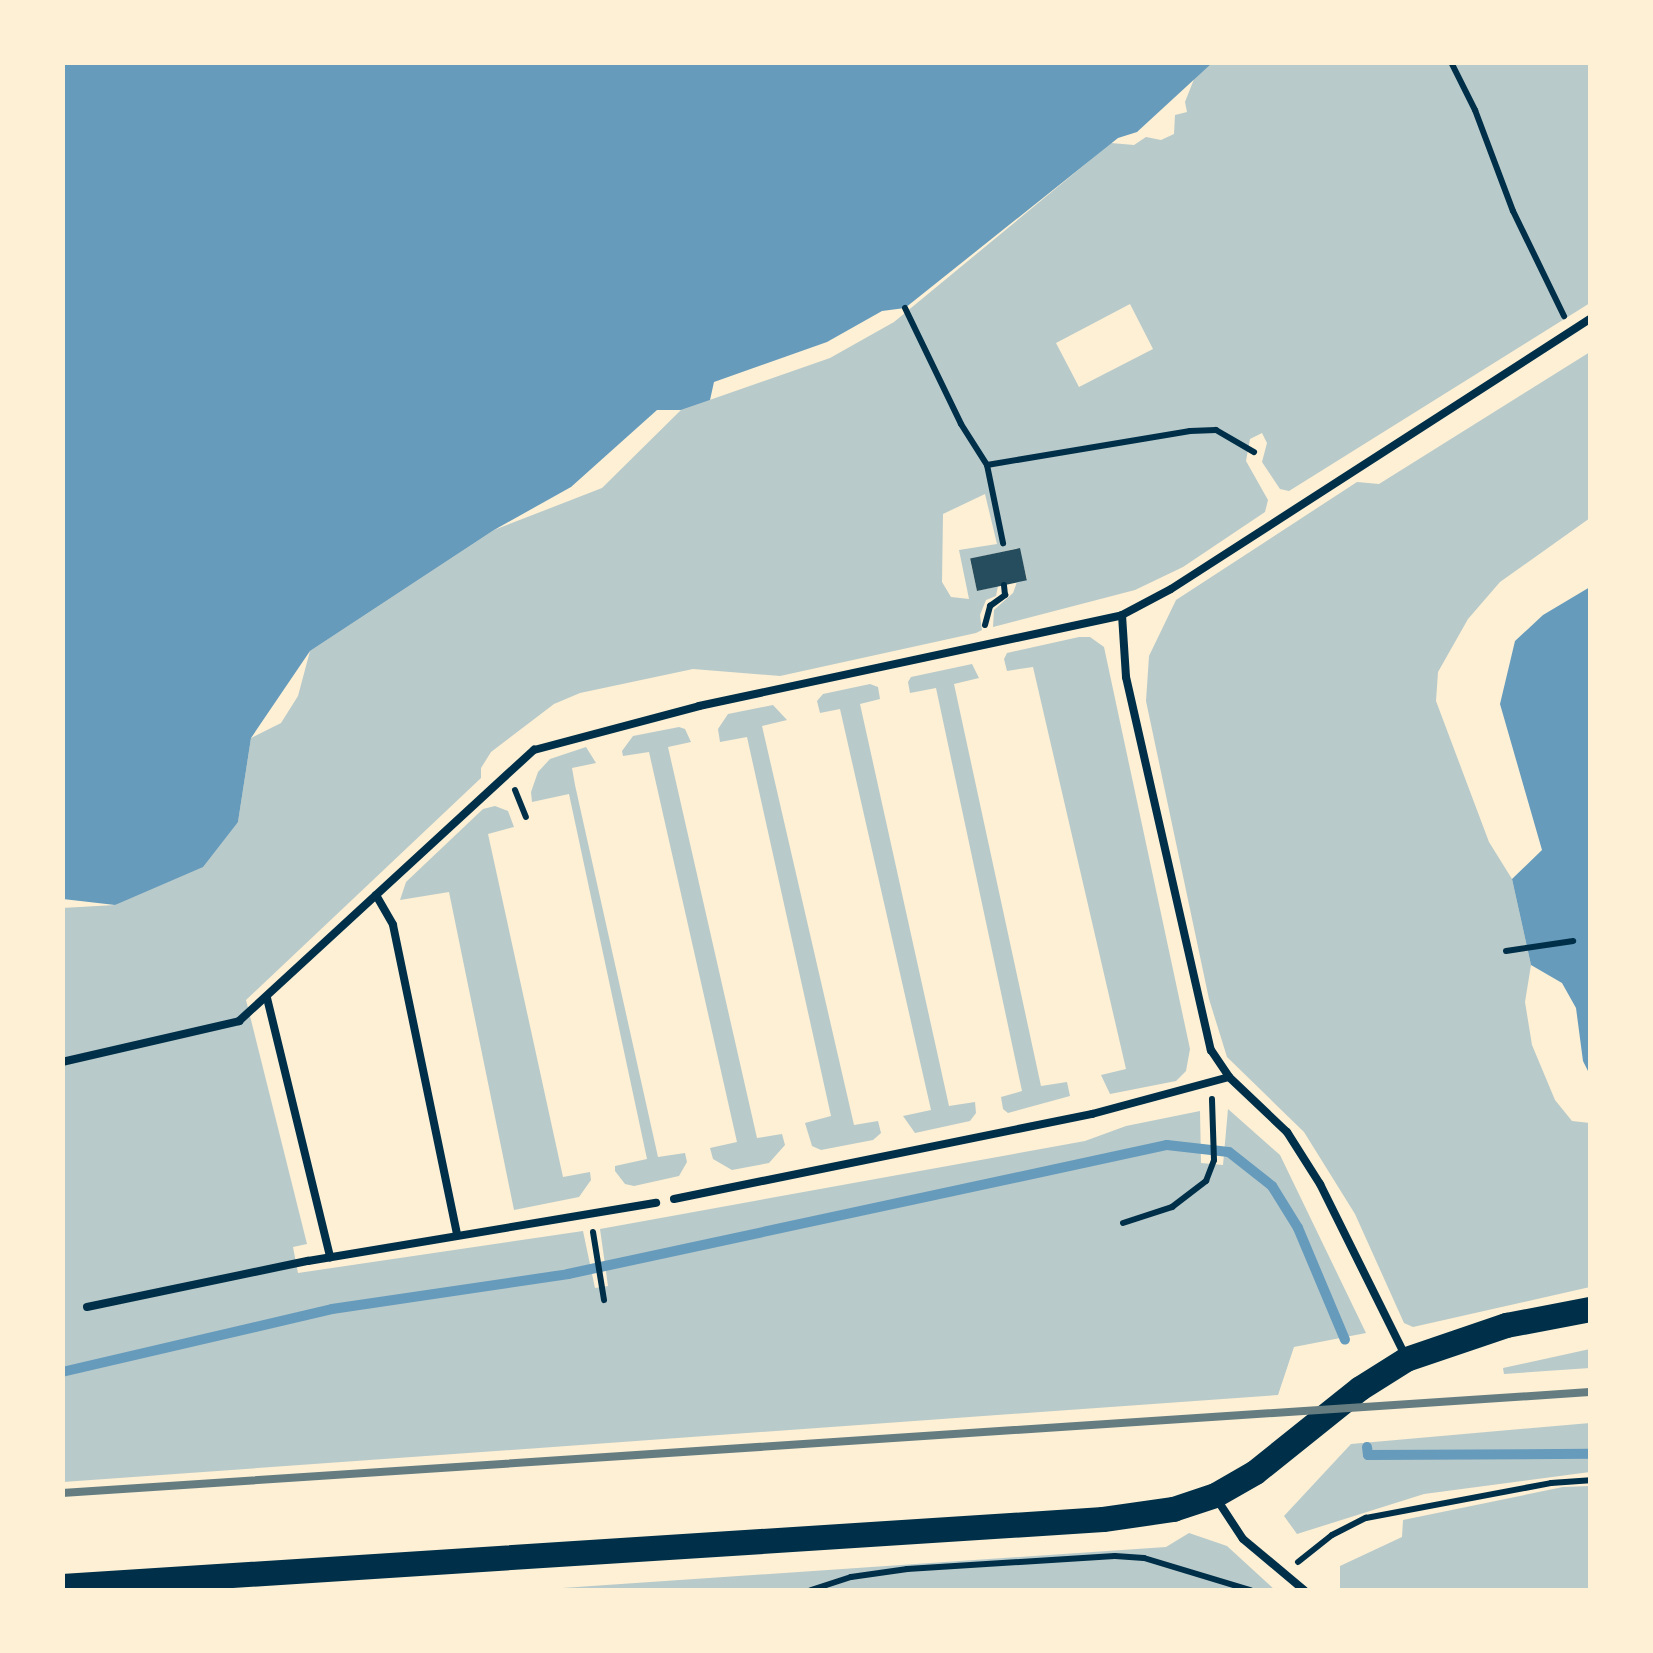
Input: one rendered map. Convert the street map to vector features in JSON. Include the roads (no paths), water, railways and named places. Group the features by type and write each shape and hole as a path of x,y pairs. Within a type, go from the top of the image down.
{"main road":[{"path":"62,1586 1103,1519 1173,1509 1214,1495 1255,1472 1360,1388 1406,1359 1506,1326 1590,1310"}],"lane":[{"path":"62,1062 239,1021 534,750 699,706 1122,615 1158,597 1590,318"},
{"path":"1122,615 1126,677 1211,1050 1228,1077 1287,1132 1386,1309 1406,1359"},
{"path":"376,895 394,925 457,1235"},
{"path":"267,998 330,1257"},
{"path":"674,1199 1072,1118 1228,1077"},
{"path":"87,1307 330,1257 656,1203"},
{"path":"1214,1495 1244,1539 1304,1590"}],"water":[{"path":"63,63 1212,63 1137,132 1118,138 905,308 882,311 827,342 714,382 710,400 681,410 657,410 571,487 494,530 310,651 251,738 238,822 203,867 115,905 63,899"},
{"path":"1590,587 1590,1075 1583,1061 1576,1008 1562,983 1531,965 1512,879 1542,850 1500,704 1515,641 1543,615"}],"waterway":[{"path":"62,1372 332,1309 568,1274 1167,1145 1229,1152 1272,1186 1298,1228 1345,1340"},
{"path":"1367,1447 1368,1455 1590,1454"}],"railway":[{"path":"62,1493 1590,1392"}]}
